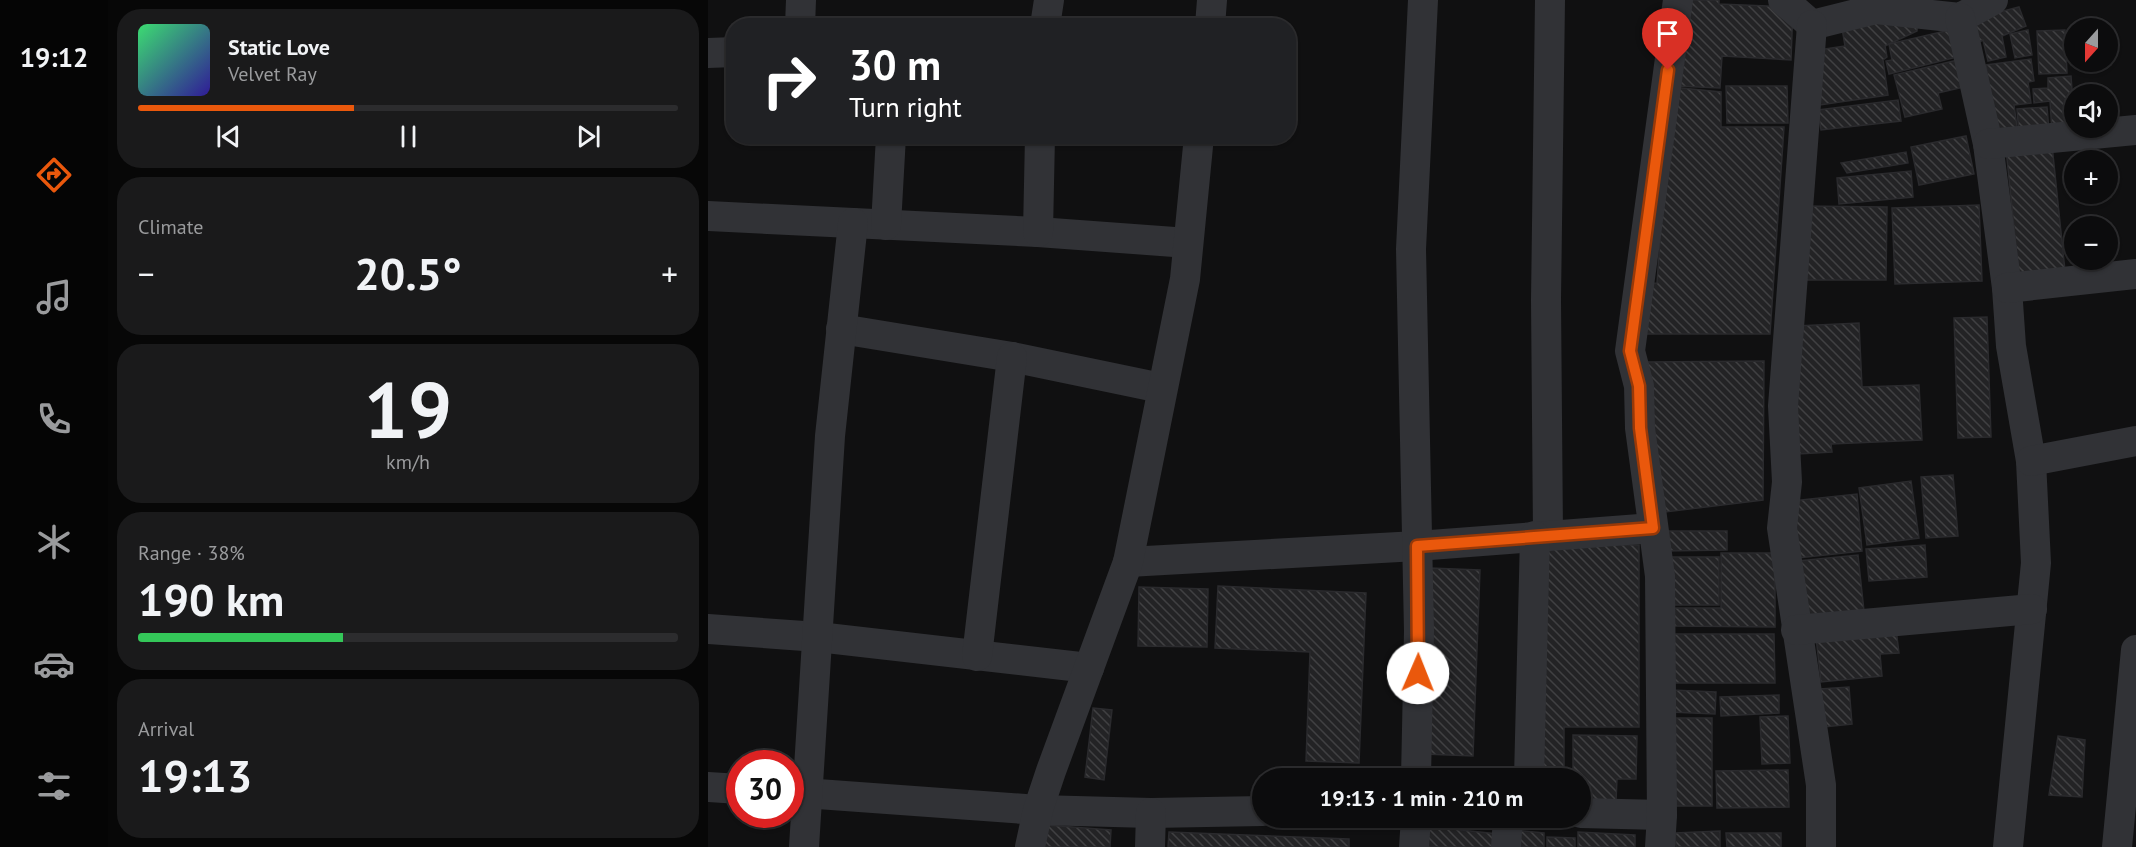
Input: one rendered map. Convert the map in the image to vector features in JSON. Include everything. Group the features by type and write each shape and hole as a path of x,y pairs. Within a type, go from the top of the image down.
{"street":[{"path":"800,18 801,0"},
{"path":"1046,18 1049,0"},
{"path":"1211,18 1212,0"},
{"path":"1416,768 1419,631 1411,249 1422,0"},
{"path":"1529,768 1541,535 1550,0"},
{"path":"1660,847 1662,815 1660,576 1640,428 1639,386 1630,351 1678,0"},
{"path":"1783,0 1812,25"},
{"path":"1812,25 1897,5 1960,18 1993,0"},
{"path":"1960,18 1988,144 2007,288 2011,346 2031,461 2036,563 2008,847"},
{"path":"1812,25 1782,406 1787,482 1782,528 1821,785 1821,847"},
{"path":"708,53 726,52"},
{"path":"1988,144 2136,130"},
{"path":"886,225 891,144"},
{"path":"1038,232 1040,144"},
{"path":"1030,847 1038,810 1128,562 1161,388 1185,279 1198,144"},
{"path":"708,216 1038,232 1188,243"},
{"path":"804,752 818,637 830,436 853,223"},
{"path":"2007,288 2136,274"},
{"path":"841,329 1012,357 1161,388"},
{"path":"977,656 1012,357"},
{"path":"2031,461 2136,441"},
{"path":"1128,562 1417,546 1653,528"},
{"path":"1796,630 2032,609"},
{"path":"708,629 818,637 1089,668"},
{"path":"2117,847 2136,651"},
{"path":"708,787 726,788"},
{"path":"804,793 1038,810 1151,813 1252,811"},
{"path":"1150,847 1151,813"},
{"path":"1591,813 1662,815"},
{"path":"802,828 804,847"},
{"path":"1414,847 1415,828"},
{"path":"1506,847 1507,828"}],"building":[{"path":"1681,0 1719,0 1719,4 1793,7 1791,60 1722,56 1720,88 1677,86"},
{"path":"2019,7 2026,26 2002,36 2006,57 1988,61 1983,40 1976,44 1969,20"},
{"path":"1918,16 1917,31 1885,46 1887,57 1883,60 1888,95 1820,105 1812,51 1845,46 1841,22"},
{"path":"1950,30 1957,57 1889,74 1886,61 1892,60 1889,44"},
{"path":"2028,30 2032,55 2015,58 2010,34"},
{"path":"2064,30 2064,72 2067,73 2039,74 2037,31"},
{"path":"2031,59 2034,81 2028,82 2031,103 2014,105 2018,134 1997,137 1986,65"},
{"path":"1958,60 1964,87 1938,93 1942,109 1905,117 1894,75"},
{"path":"2071,76 2072,84 2064,84 2064,131 2052,132 2050,101 2034,103 2033,89 2048,88 2048,78"},
{"path":"1726,86 1787,86 1788,123 1727,123"},
{"path":"1671,87 1721,92 1721,127 1784,127 1770,334 1645,334 1645,284 1657,283"},
{"path":"1898,100 1901,121 1821,130 1818,110"},
{"path":"2047,107 2049,131 2019,134 2017,109"},
{"path":"1966,136 1974,174 1919,185 1911,147"},
{"path":"2052,145 2065,271 2019,276 2006,149"},
{"path":"1906,152 1908,163 1847,173 1841,163"},
{"path":"1911,171 1913,197 1839,204 1837,178"},
{"path":"1979,205 1982,281 1895,284 1892,208"},
{"path":"1805,206 1887,207 1886,280 1805,280"},
{"path":"1987,317 1991,437 1958,438 1954,318"},
{"path":"1859,323 1862,387 1919,385 1922,440 1831,444 1832,452 1798,454 1795,389 1796,326"},
{"path":"1764,361 1763,500 1657,513 1645,362"},
{"path":"1953,475 1958,536 1926,538 1921,477"},
{"path":"1911,481 1919,538 1867,545 1859,488"},
{"path":"1857,494 1862,551 1798,558 1792,501"},
{"path":"1665,531 1727,531 1727,550 1665,551"},
{"path":"1540,544 1639,545 1639,727 1564,727 1564,768 1539,768"},
{"path":"1925,545 1927,577 1869,581 1866,549"},
{"path":"1721,553 1775,553 1775,627 1673,626 1673,608 1721,608"},
{"path":"1858,555 1864,611 1804,616 1798,561"},
{"path":"1665,557 1719,557 1719,605 1666,605"},
{"path":"1430,568 1480,570 1473,756 1424,754"},
{"path":"1218,586 1366,593 1359,763 1306,761 1310,652 1215,648"},
{"path":"1139,587 1208,589 1207,647 1138,646"},
{"path":"1896,629 1899,653 1880,654 1882,676 1821,682 1816,637"},
{"path":"1667,634 1774,634 1775,683 1667,683"},
{"path":"1849,687 1852,724 1824,727 1820,689"},
{"path":"1671,690 1716,692 1715,714 1670,712"},
{"path":"1779,695 1779,713 1721,716 1720,697"},
{"path":"1093,708 1112,710 1104,780 1085,777"},
{"path":"1788,716 1790,763 1762,764 1760,717"},
{"path":"1667,718 1712,718 1712,806 1668,806"},
{"path":"1573,735 1637,736 1636,779 1617,779 1616,801 1591,800 1591,768 1573,768"},
{"path":"2058,736 2085,740 2082,797 2049,795"},
{"path":"1788,770 1789,807 1717,808 1716,771"},
{"path":"1046,825 1111,830 1110,847 1042,847"},
{"path":"1423,828 1498,834 1496,847 1421,847"},
{"path":"1515,830 1544,833 1544,847 1514,847"},
{"path":"1720,831 1720,847 1676,847 1675,833"},
{"path":"1169,832 1349,839 1349,847 1168,847"},
{"path":"1578,832 1635,835 1635,847 1578,847"},
{"path":"1726,833 1781,833 1781,847 1727,847"},
{"path":"1547,837 1575,838 1575,847 1547,847"}],"route":[{"path":"1418,673 1417,546 1653,528 1640,428 1639,386 1630,351 1668,70"}]}
